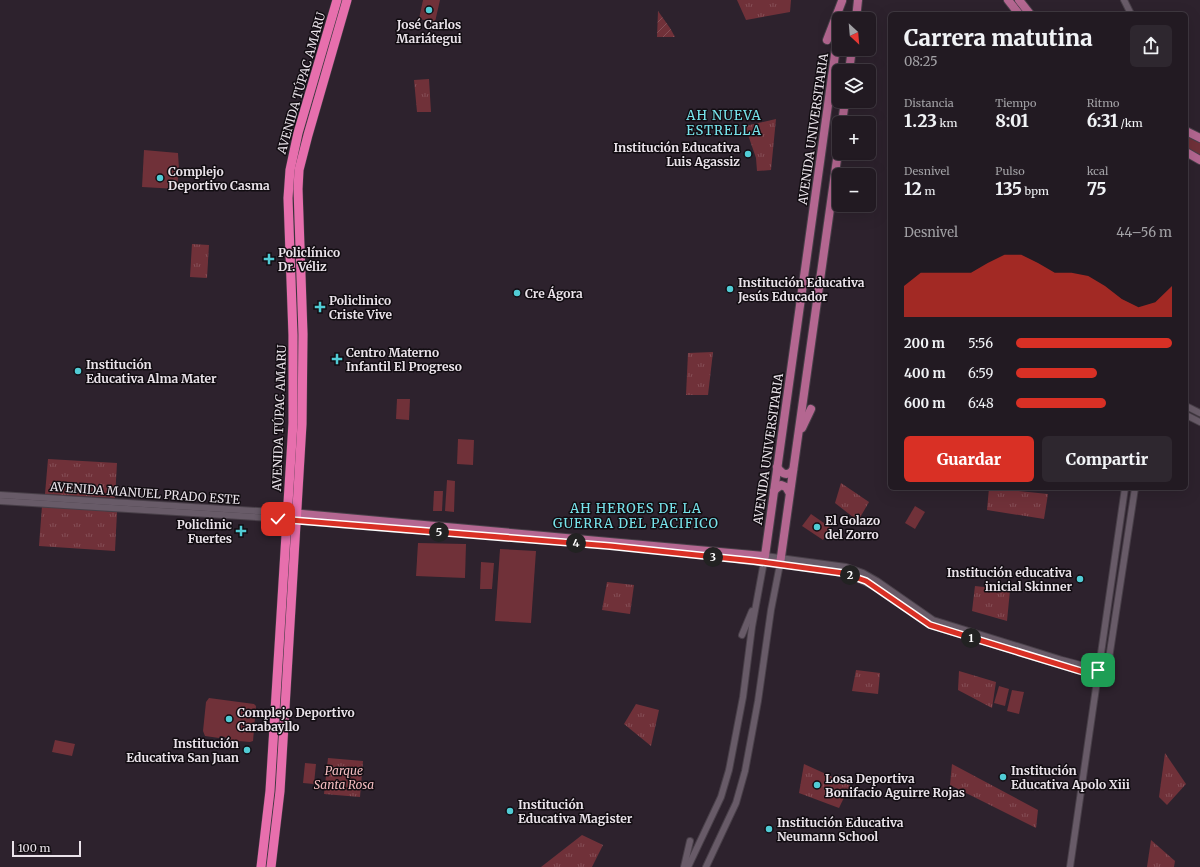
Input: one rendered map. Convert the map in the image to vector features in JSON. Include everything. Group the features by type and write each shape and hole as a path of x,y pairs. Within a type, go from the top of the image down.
{"highway":[{"name":"AVENIDA TÚPAC AMARU","path":"261,867 270,791 288,516 294,380 288,198 290,170 298,133 337,0"},
{"name":"AVENIDA TÚPAC AMARU","path":"271,867 280,791 297,517 303,380 299,244 299,175 308,135 347,0"}],"main road":[{"path":"857,10 858,0"},
{"path":"1008,0 1017,12"},
{"path":"1019,0 1028,12"},
{"path":"841,12 842,1"},
{"path":"827,40 842,1"},
{"name":"AVENIDA UNIVERSITARIA","path":"765,559 835,56"},
{"path":"1188,131 1200,138"},
{"path":"1188,153 1200,160"},
{"path":"288,516 780,561 837,160"},
{"path":"798,438 811,409"},
{"path":"777,467 780,472 784,474 788,474 793,470"},
{"path":"774,491 781,486 786,487 789,492"}],"street":[{"path":"1124,0 1130,12"},
{"path":"1188,407 1200,413"},
{"path":"1188,416 1200,422"},
{"path":"1070,867 1125,490"},
{"path":"706,867 736,803 745,771 780,561 850,575 873,586 930,625 1106,675 1135,490"},
{"name":"AVENIDA MANUEL PRADO ESTE","path":"0,495 288,516"},
{"name":"AVENIDA MANUEL PRADO ESTE","path":"0,501 288,516"},
{"name":"AVENIDA UNIVERSITARIA","path":"688,867 721,797 729,770 743,697 757,599 765,559"},
{"path":"742,635 757,599"},
{"path":"684,867 690,841"}],"green space":[{"name":"José Carlos Mariátegui","path":"423,0 440,0 435,22 419,19"},
{"path":"737,0 791,0 790,12 746,20"},
{"path":"658,11 670,28 675,37 657,37"},
{"path":"429,79 431,112 417,112 414,80"},
{"path":"776,119 771,170 757,171 756,158 745,126"},
{"path":"1188,137 1200,142 1200,155 1188,149"},
{"name":"Complejo Deportivo Casma","path":"144,150 178,153 179,169 177,189 142,187"},
{"path":"192,244 209,245 207,278 190,277"},
{"path":"713,352 708,395 686,395 688,353"},
{"path":"397,399 410,399 409,420 396,419"},
{"path":"458,439 474,440 473,465 457,464"},
{"path":"48,459 117,463 115,498 45,494"},
{"path":"447,480 455,481 454,512 445,511"},
{"path":"841,483 869,502 858,521 835,503"},
{"path":"989,490 1009,490 1048,494 1044,519 987,510"},
{"path":"434,491 443,491 442,511 433,511"},
{"path":"42,506 117,512 115,551 39,546"},
{"path":"915,506 925,512 915,529 905,523"},
{"name":"El Golazo del Zorro","path":"811,514 831,528 823,540 802,526"},
{"path":"418,543 466,544 465,578 416,576"},
{"path":"500,549 536,551 531,623 495,621"},
{"path":"481,562 494,563 492,589 480,589"},
{"path":"607,582 634,585 630,614 602,610"},
{"path":"975,586 1010,590 1007,621 972,611"},
{"path":"856,670 880,673 878,694 852,691"},
{"path":"959,671 996,682 992,708 958,690"},
{"path":"999,686 1009,689 1005,706 994,703"},
{"path":"1012,690 1024,692 1019,714 1007,711"},
{"name":"Complejo Deportivo Carabayllo","path":"209,698 254,704 256,706 253,741 227,740 225,737 220,736 219,738 205,736 203,731 206,702"},
{"path":"636,704 659,710 651,746 624,724"},
{"path":"55,740 75,744 72,756 52,752"},
{"path":"1165,753 1186,784 1167,805 1159,797"},
{"name":"Parque Santa Rosa","path":"328,758 363,761 360,797 324,794"},
{"path":"305,763 316,764 314,784 303,783"},
{"path":"804,764 850,785 839,808 799,793"},
{"path":"952,764 1038,810 1036,828 950,785"},
{"path":"582,835 603,845 592,867 541,867"},
{"path":"1151,840 1175,861 1174,867 1147,867"}],"place":[{"name":"José Carlos Mariátegui","path":"429,10"},
{"name":"Institución Educativa Luis Agassiz","path":"748,154"},
{"name":"Complejo Deportivo Casma","path":"160,178"},
{"name":"Policlínico Dr. Véliz","path":"269,259"},
{"name":"Institución Educativa Jesús Educador","path":"730,289"},
{"name":"Cre Ágora","path":"517,293"},
{"name":"Policlinico Criste Vive","path":"320,307"},
{"name":"Centro Materno Infantil El Progreso","path":"337,359"},
{"name":"Institución Educativa Alma Mater","path":"78,371"},
{"name":"El Golazo del Zorro","path":"817,527"},
{"name":"Policlinic Fuertes","path":"241,531"},
{"name":"Institución educativa inicial Skinner","path":"1080,579"},
{"name":"Complejo Deportivo Carabayllo","path":"229,719"},
{"name":"Institución Educativa San Juan","path":"247,750"},
{"name":"Institución Educativa Apolo Xiii","path":"1003,777"},
{"name":"Losa Deportiva Bonifacio Aguirre Rojas","path":"817,785"},
{"name":"Institución Educativa Magister","path":"510,811"},
{"name":"Institución Educativa Neumann School","path":"769,829"}],"district":[{"name":"AH NUEVA ESTRELLA","path":"724,122"},
{"name":"AH HEROES DE LA GUERRA DEL PACIFICO","path":"636,516"}],"route":[{"path":"278,519 610,546 829,570 866,581 930,625 1097,676 1098,670"}]}
